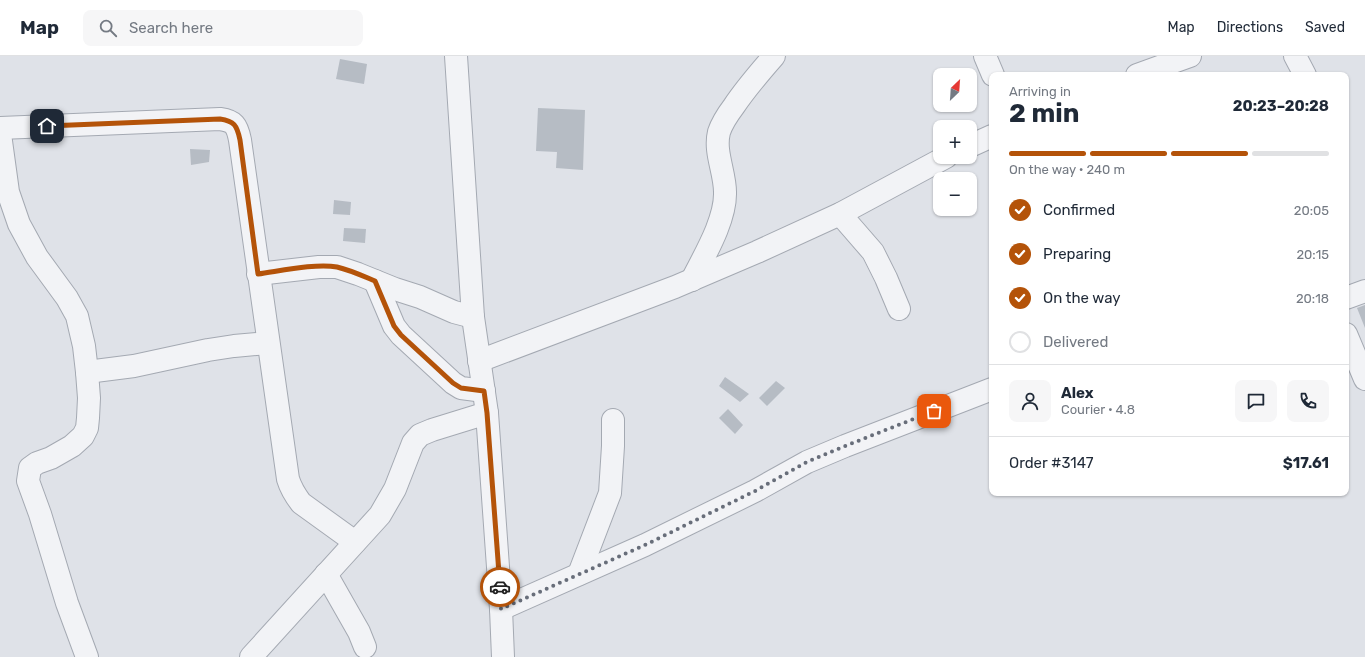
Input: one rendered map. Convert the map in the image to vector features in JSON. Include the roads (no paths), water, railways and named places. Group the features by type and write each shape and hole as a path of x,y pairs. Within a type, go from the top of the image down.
{"street":[{"path":"456,56 473,317 487,413 503,657"},
{"path":"692,280 711,243 722,214 725,194 724,178 718,150 719,132 726,117 748,85 774,56"},
{"path":"985,56 992,72"},
{"path":"1142,72 1162,61 1190,56"},
{"path":"1295,56 1303,72"},
{"path":"0,128 220,119 229,120 234,124 238,131 288,479 295,496 301,503 355,542"},
{"path":"0,134 8,192 19,224 37,257 67,298 77,316 84,346 89,398 87,428 83,436 72,446 30,468 28,481 67,603 87,657"},
{"path":"977,143 989,137"},
{"path":"479,361 692,280 757,252 840,214 933,164"},
{"path":"840,214 873,252 899,309"},
{"path":"258,274 319,266 336,267 436,303 454,312 473,317"},
{"path":"375,281 394,326 401,335 453,383 461,388 484,391"},
{"path":"1349,297 1365,291"},
{"path":"1349,341 1365,379"},
{"path":"87,372 134,366 188,353 268,343"},
{"path":"501,609 645,545 755,491 807,462 989,390"},
{"path":"251,657 380,515 395,489 413,443 420,435 487,413"},
{"path":"580,574 610,493 613,458 613,420"},
{"path":"326,574 360,632 365,647"}]}
